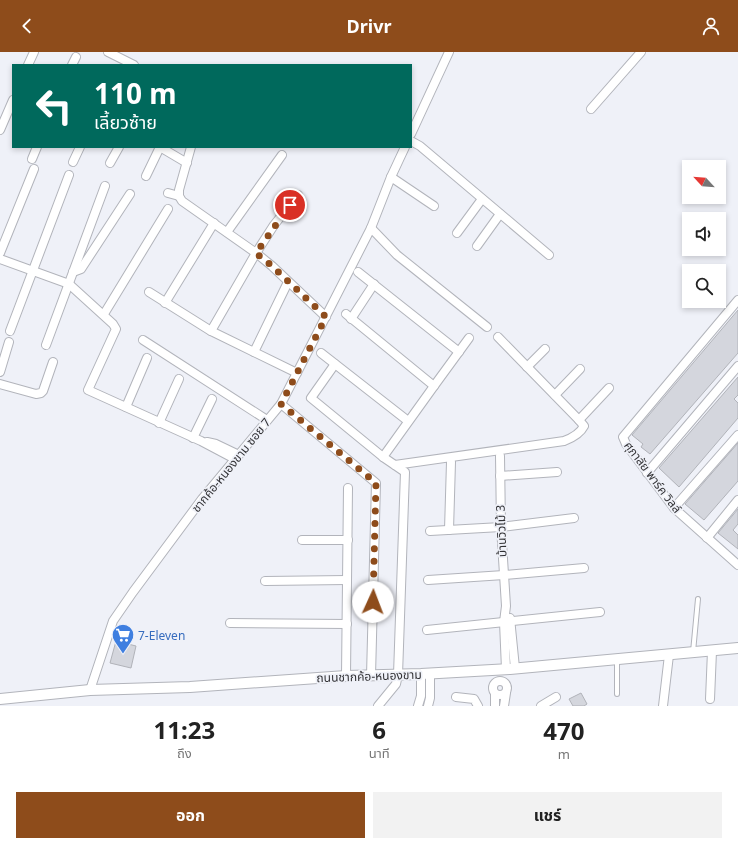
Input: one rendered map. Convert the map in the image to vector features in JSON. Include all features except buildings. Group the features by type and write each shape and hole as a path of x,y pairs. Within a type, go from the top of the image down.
{"street":[{"path":"28,64 34,52"},
{"path":"108,52 132,64"},
{"path":"412,132 450,52"},
{"path":"591,109 641,52"},
{"path":"72,64 76,57"},
{"path":"0,130 9,119 12,105"},
{"path":"412,142 420,146 549,255"},
{"path":"32,159 37,148"},
{"path":"73,162 79,148"},
{"path":"110,163 118,148"},
{"path":"146,176 160,148"},
{"path":"179,196 191,148"},
{"name":"ชากค้อ-หนองขาม ซอย 7","path":"90,690 113,621 202,499 281,404 372,228 391,177 405,148"},
{"path":"227,232 282,155"},
{"path":"0,253 34,169"},
{"path":"10,331 69,175"},
{"path":"391,177 434,206"},
{"path":"46,345 106,186"},
{"path":"168,193 179,196 182,201 256,253 272,266 326,317"},
{"path":"74,272 81,269 130,194"},
{"path":"211,331 256,253 274,225 298,195"},
{"path":"457,233 482,199"},
{"path":"104,314 168,209"},
{"path":"477,246 500,214"},
{"path":"165,303 214,223"},
{"path":"372,228 397,255 487,327"},
{"path":"0,259 69,284 114,324 116,330 88,390 237,457"},
{"path":"358,272 459,352"},
{"path":"254,352 288,282"},
{"path":"374,284 348,317 434,386"},
{"path":"149,292 211,331 297,373"},
{"name":"ศุภาลัย พาร์ค วิลล์","path":"738,300 623,437 626,444 674,508 738,565"},
{"path":"395,465 564,441 582,431 584,426 579,420 498,337"},
{"path":"383,457 470,338"},
{"path":"142,340 267,420"},
{"path":"0,372 9,342"},
{"path":"527,367 545,349"},
{"path":"321,353 408,421"},
{"path":"126,407 147,358"},
{"path":"0,384 36,394 40,393 43,391 53,362"},
{"path":"335,364 311,398 383,457 405,472 398,675 396,684 378,706"},
{"path":"647,473 738,366"},
{"path":"555,396 580,368"},
{"path":"159,423 180,379"},
{"path":"579,420 609,388"},
{"path":"197,440 212,398"},
{"path":"281,404 376,483 371,676"},
{"path":"674,508 738,435"},
{"name":"บ้านวิวไม้ 3","path":"500,456 501,527 510,668"},
{"path":"449,530 451,462"},
{"path":"500,476 557,472"},
{"path":"346,676 348,488"},
{"path":"707,538 738,500"},
{"path":"430,531 501,527 574,518"},
{"path":"302,540 348,540"},
{"path":"428,580 584,568"},
{"path":"265,581 347,580"},
{"path":"427,630 600,612"},
{"path":"230,623 347,624"},
{"name":"ถนนชากค้อ-หนองขาม","path":"0,699 90,690 190,687 346,676 425,674 488,670 738,648"},
{"path":"710,699 712,651"},
{"path":"663,706 669,654"},
{"path":"504,706 507,685 505,682 510,668"},
{"path":"488,670 494,683 493,690 496,694 495,706"},
{"path":"418,706 425,674"},
{"path":"425,674 430,698 428,706"},
{"path":"494,683 498,680 505,682"},
{"path":"496,694 502,695 506,693"},
{"path":"456,697 474,699 478,706"},
{"path":"541,706 556,697"}],"lane":[{"path":"693,652 698,599"},
{"path":"617,659 617,694"}],"place":[{"name":"7-Eleven","path":"123,654"}],"route":[{"path":"290,205 274,225 256,253 272,266 326,317 281,404 376,483 373,602"}]}
